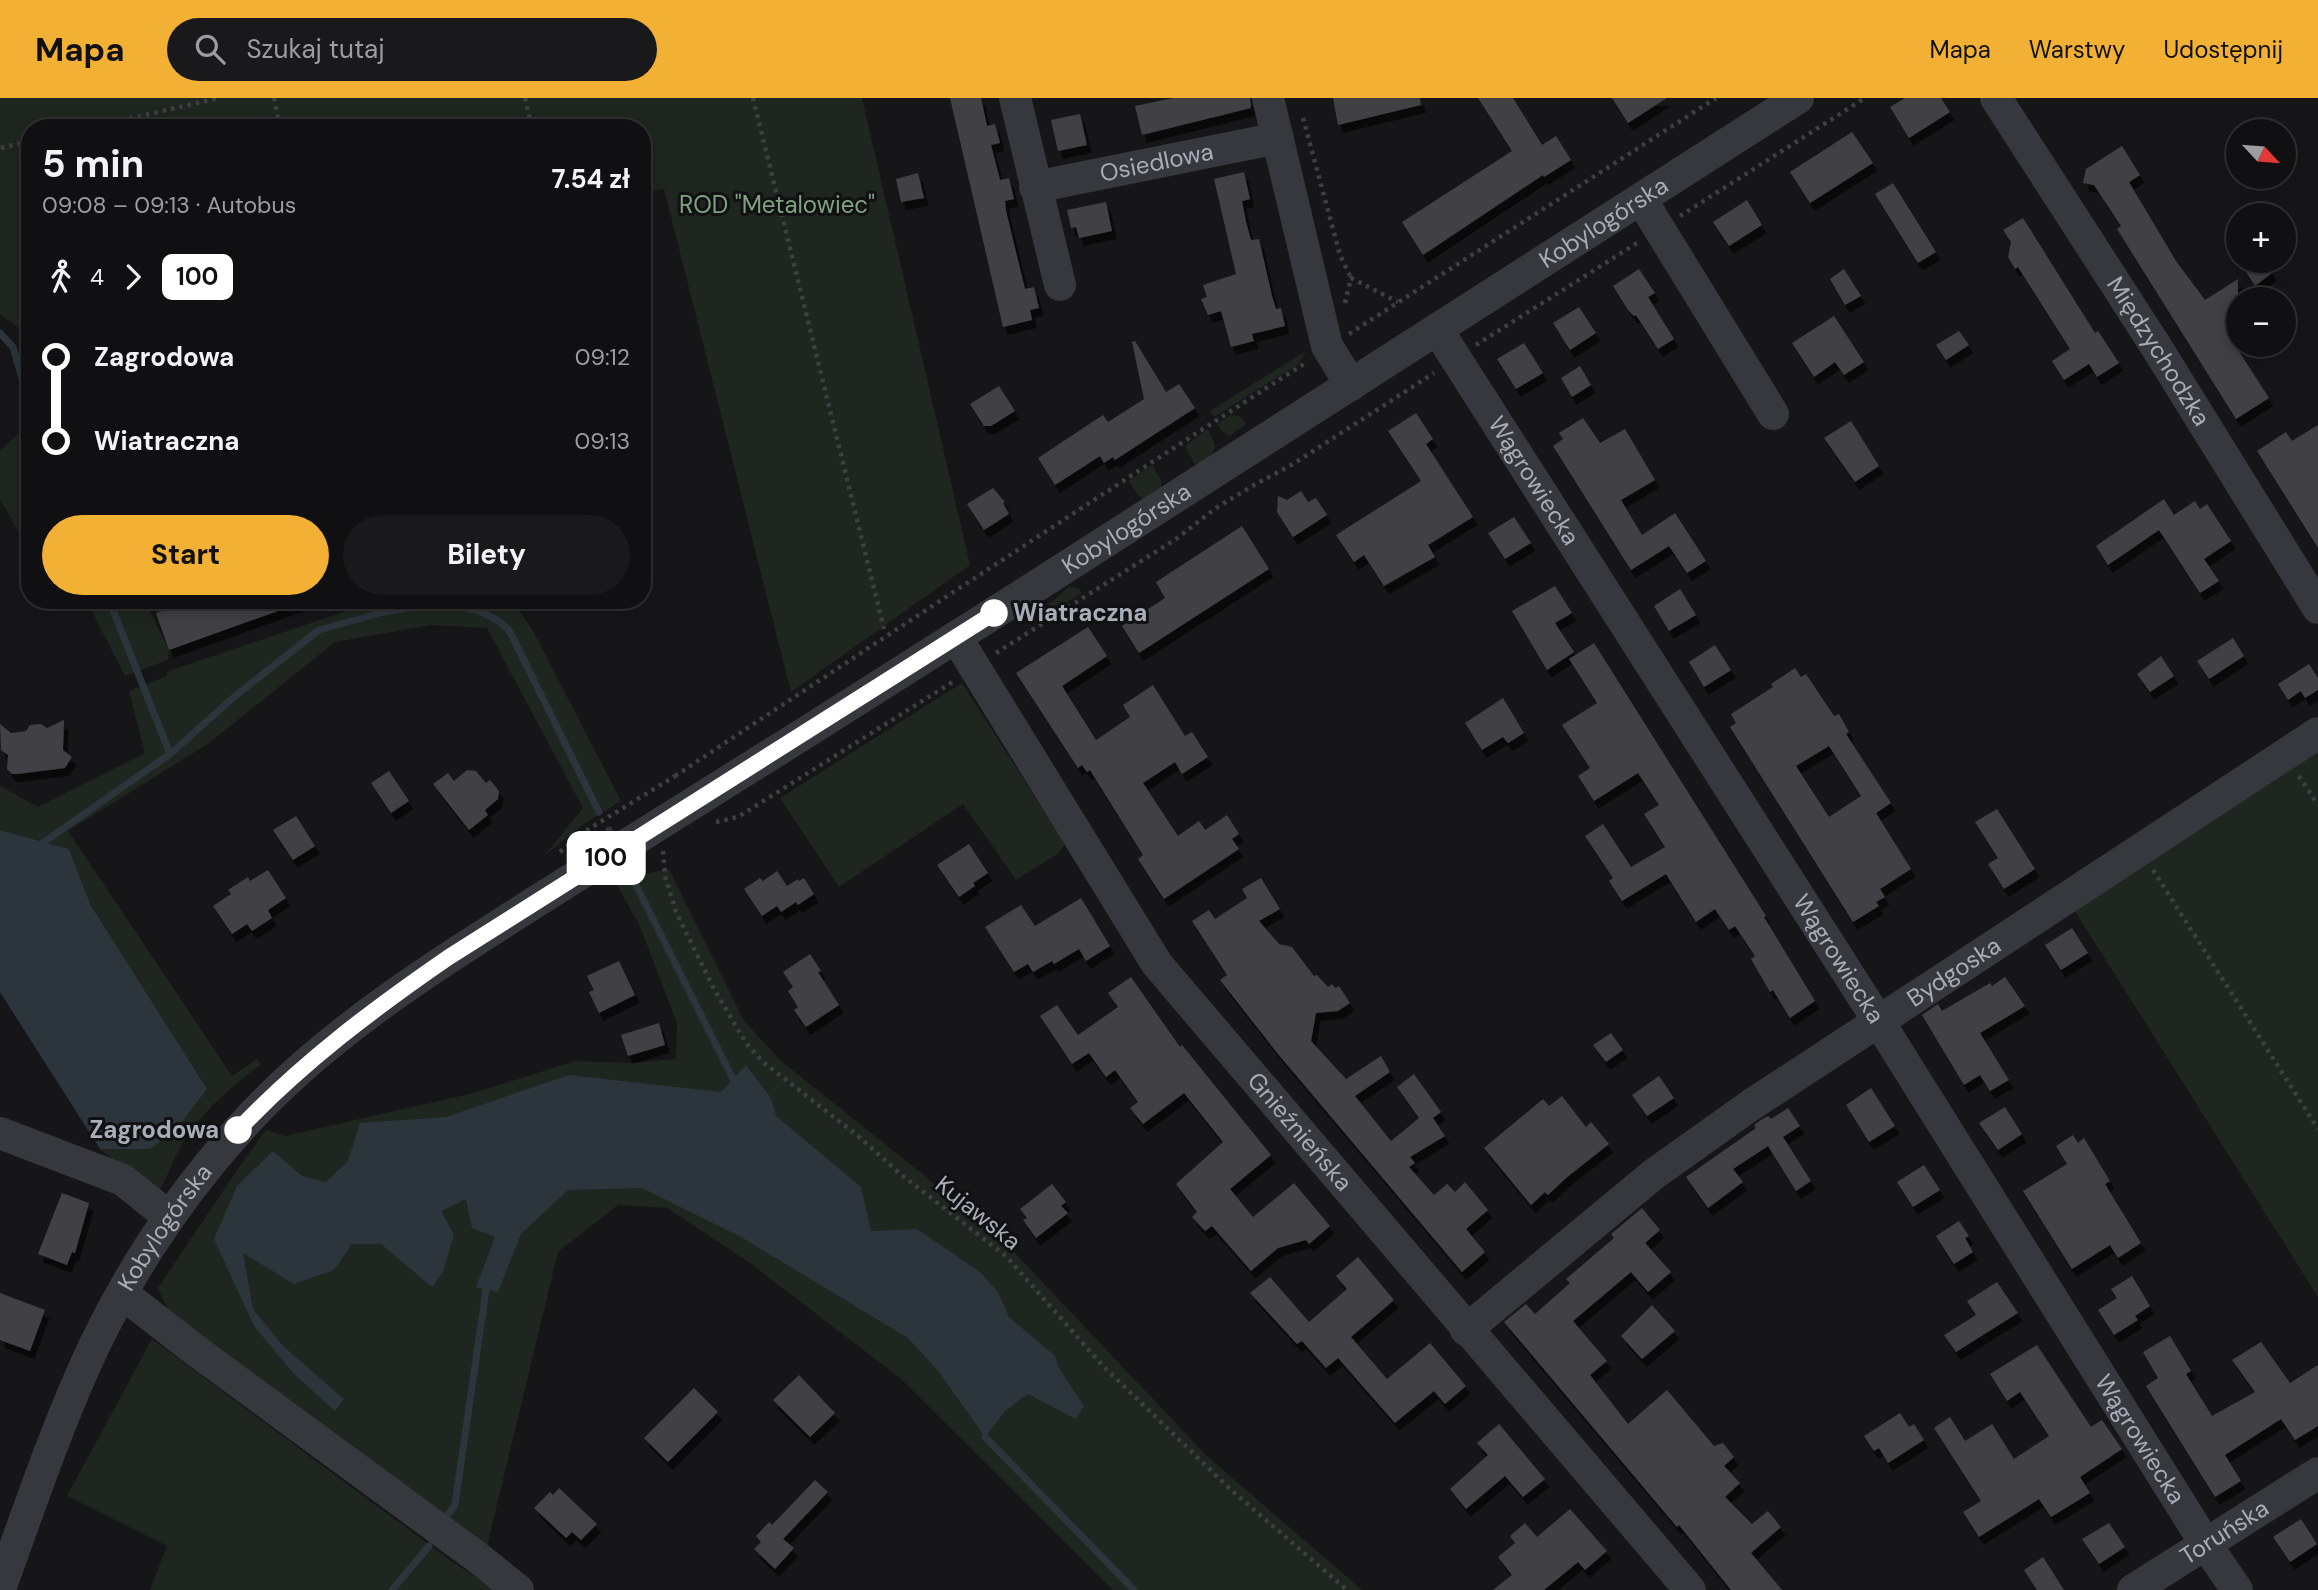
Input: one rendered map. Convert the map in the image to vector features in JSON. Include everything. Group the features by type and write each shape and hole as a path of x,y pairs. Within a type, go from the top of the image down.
{"street":[{"path":"1015,98 1060,285"},
{"path":"1269,98 1327,346 1351,385"},
{"name":"Kobylogórska","path":"0,1588 72,1396 121,1295 169,1217 207,1166 257,1110 315,1055 355,1023 449,957 666,839 956,637 1798,98"},
{"name":"Międzychodzka","path":"1996,98 2157,348 2318,608"},
{"name":"Osiedlowa","path":"1035,187 1278,138"},
{"path":"1641,199 1773,414"},
{"name":"Wągrowiecka","path":"1437,329 2237,1590"},
{"name":"Gnieźnieńska","path":"956,637 1157,964 1690,1590"},
{"name":"Bydgoska","path":"1466,1330 1654,1174 1751,1105 2318,733"},
{"path":"0,1133 123,1180 169,1217"},
{"path":"121,1295 518,1590"},
{"name":"Toruńska","path":"2133,1590 2318,1473"}],"path":[{"path":"127,119 219,98"},
{"path":"274,98 278,119"},
{"path":"525,98 530,119"},
{"path":"753,98 884,629"},
{"path":"675,776 1327,346 1399,303 1716,98"},
{"path":"706,823 725,822 738,817 1177,538 1226,502 1293,464 1866,98"},
{"path":"1301,111 1340,255 1351,278 1399,303"},
{"path":"1,148 21,143"},
{"path":"1342,314 1351,278"},
{"path":"2286,754 2318,805"},
{"path":"653,857 666,839"},
{"name":"Kujawska","path":"666,839 665,876 676,912 714,989 746,1044 764,1062 900,1173 1006,1256 1102,1365 1230,1489 1347,1590"},
{"path":"2140,850 2318,1129"}],"green space":[{"name":"ROD \"Metalowiec\"","path":"0,98 862,98 970,565 791,692 664,189 651,191 651,119 21,119 21,329 0,314"},
{"path":"1306,351 1299,364 1214,417 1210,411"},
{"path":"1231,415 1240,416 1247,424 1229,436 1217,424"},
{"path":"1208,429 1214,442 1214,451 1197,468 1185,446"},
{"path":"21,431 21,537 0,499 0,451"},
{"path":"1152,465 1161,480 1161,490 1144,498 1139,496 1129,481"},
{"path":"1069,587 1078,588 1082,593 1048,614 1042,610"},
{"path":"91,609 148,609 169,650 168,660 125,676"},
{"path":"352,609 518,609 533,631 621,801 584,824 544,856 583,808 487,628 431,625 335,642 209,743 68,831 232,1076 257,1059 261,1064 202,1116 182,1144 156,1195 100,1149 150,1149 91,906 69,849 0,830 0,786 38,807 145,753 129,691 167,676 166,672"},
{"path":"962,683 1065,844 1059,853 1016,880 963,804 839,887 780,798"},
{"path":"2318,751 2318,1297 2073,908"},
{"path":"669,869 744,1021 781,1061 995,1232 1207,1456 1362,1590 1113,1590 900,1378 750,1263 667,1208 618,1205 558,1252 487,1546 170,1314 158,1288 266,1130 285,1136 474,1093 575,1061 631,1063 676,1059 677,1023 639,924 614,880"},
{"path":"152,1339 451,1561 496,1590 150,1590 167,1546 67,1496"}],"shaded area":[{"path":"0,830 69,849 91,906 207,1089 177,1128 150,1149 100,1149 0,992"},
{"path":"746,1065 771,1098 776,1116 861,1187 871,1231 917,1229 980,1272 998,1292 1009,1317 1055,1356 1059,1368 1084,1406 1076,1419 1028,1394 1005,1411 985,1437 939,1372 908,1338 741,1237 642,1188 568,1190 521,1234 498,1292 476,1287 495,1237 472,1228 466,1199 441,1211 454,1235 443,1272 432,1287 381,1244 352,1244 334,1270 294,1284 243,1253 253,1309 283,1346 344,1399 335,1411 294,1374 254,1326 214,1239 237,1186 273,1151 302,1176 326,1182 348,1161 360,1123 446,1117 569,1075 721,1092"}],"building":[{"path":"950,98 981,98 987,126 995,124 1000,143 991,145 1000,180 1009,178 1014,199 1005,201 1006,211 1025,289 1034,287 1039,308 1030,310 1032,320 1003,327"},
{"path":"1173,98 1250,98 1251,108 1142,135 1135,106"},
{"path":"1333,98 1420,98 1421,105 1338,125"},
{"path":"1478,98 1513,98 1542,145 1556,136 1571,160 1544,177 1543,175 1423,255 1402,222 1512,151"},
{"path":"1612,98 1667,98 1628,123"},
{"path":"1905,98 1941,98 1950,112 1909,138 1890,107"},
{"path":"1080,114 1087,145 1058,151 1051,120"},
{"path":"1852,132 1873,163 1810,203 1790,172"},
{"path":"2122,146 2140,175 2129,182 2176,261 2205,300 2238,279 2238,287 2226,287 2226,357 2243,357 2269,398 2236,419 2117,229 2121,226 2094,185 2083,183 2086,169"},
{"path":"1244,172 1250,199 1242,201 1246,222 1251,240 1259,239 1272,296 1276,309 1281,308 1285,326 1252,334 1254,341 1231,347 1221,311 1208,315 1201,299 1207,297 1203,285 1236,274 1214,179"},
{"path":"918,173 924,198 901,202 896,179"},
{"path":"1893,183 1936,252 1918,263 1875,194"},
{"path":"1747,200 1762,225 1729,246 1713,222"},
{"path":"1106,202 1112,231 1079,238 1076,227 1071,228 1067,210"},
{"path":"2023,218 2095,333 2098,331 2119,363 2097,377 2089,364 2064,380 2052,361 2070,349 2018,267 2015,269 2008,257 2011,242 2003,230"},
{"path":"1639,269 1655,293 1648,297 1674,339 1658,349 1613,286"},
{"path":"1844,269 1861,296 1845,305 1830,279"},
{"path":"2247,273 2272,273 2255,286"},
{"path":"1579,307 1596,333 1570,350 1553,323"},
{"path":"1834,316 1864,362 1844,375 1835,362 1814,377 1792,343"},
{"path":"1959,331 1969,345 1946,360 1936,345"},
{"path":"1135,341 1166,392 1179,384 1195,408 1115,460 1113,457 1104,463 1100,456 1055,485 1038,458 1103,415 1108,422 1144,399 1132,342"},
{"path":"1524,343 1543,373 1516,389 1497,359"},
{"path":"1580,366 1591,385 1572,397 1561,378"},
{"path":"999,386 1015,411 991,426 984,426 970,404"},
{"path":"1416,413 1433,439 1426,444 1473,517 1428,545 1435,557 1384,586 1364,555 1354,562 1336,535 1421,481 1388,431"},
{"path":"1583,418 1600,443 1625,429 1655,480 1621,500 1642,535 1675,513 1706,561 1687,573 1669,546 1631,570 1553,446 1563,439 1559,433"},
{"path":"1851,421 1879,466 1855,482 1824,438"},
{"path":"2318,425 2318,548 2257,451 2286,432 2292,441"},
{"path":"993,488 1005,502 1003,503 1009,514 984,530 967,504"},
{"path":"1301,491 1308,502 1316,498 1327,515 1293,537 1277,512 1278,496 1287,500"},
{"path":"2164,499 2174,515 2195,501 2200,509 2207,504 2231,541 2204,559 2219,581 2200,593 2159,530 2108,565 2096,546"},
{"path":"1514,517 1531,543 1505,559 1488,533"},
{"path":"1242,526 1269,569 1139,653 1122,626 1165,598 1156,582"},
{"path":"1555,586 1572,613 1555,623 1574,652 1547,670 1512,611"},
{"path":"1680,589 1696,615 1669,631 1654,606"},
{"path":"168,609 283,609 169,650 156,613"},
{"path":"1088,627 1107,656 1062,686 1096,740 1130,717 1123,705 1153,685 1185,736 1192,732 1208,757 1182,774 1175,762 1143,783 1178,836 1199,821 1205,830 1227,815 1239,834 1232,839 1239,849 1164,899 1138,859 1143,855 1090,770 1087,772 1082,765 1078,768 1016,673"},
{"path":"2233,638 2244,656 2209,679 2197,661"},
{"path":"1594,643 1766,916 1764,917 1815,1001 1790,1018 1773,990 1770,992 1751,959 1755,956 1735,926 1729,930 1715,909 1696,922 1666,874 1622,901 1609,881 1613,878 1585,836 1603,824 1631,867 1665,847 1644,814 1659,805 1638,773 1594,801 1578,776 1590,768 1562,725 1597,703 1569,659"},
{"path":"1715,645 1731,670 1704,687 1689,662"},
{"path":"2161,656 2174,676 2150,692 2137,674"},
{"path":"2309,664 2318,678 2318,690 2305,698 2301,691 2288,700 2278,684"},
{"path":"1795,668 1801,677 1806,674 1834,716 1839,714 1849,732 1846,734 1891,803 1876,813 1911,869 1880,889 1885,897 1876,902 1879,906 1853,922 1730,727 1736,723 1731,714 1773,687 1771,684","holes":["1829,746 1861,796 1829,817 1796,766"]},
{"path":"1503,698 1524,733 1508,743 1503,737 1482,750 1465,723"},
{"path":"64,720 63,750 72,757 65,768 17,774 12,774 7,769 8,755 1,750 0,724 11,733 26,731 30,725 41,724 47,728"},
{"path":"467,770 476,771 486,783 490,780 499,791 498,799 485,810 488,815 469,830 433,784 448,773 454,781"},
{"path":"389,771 409,801 391,813 371,783"},
{"path":"1997,809 2035,869 2004,889 1988,864 1998,858 1975,822"},
{"path":"296,816 315,846 293,860 273,830"},
{"path":"969,844 988,873 959,897 937,865"},
{"path":"268,870 286,898 268,910 272,918 252,931 247,924 232,934 213,906 231,894 228,890 248,877 250,881"},
{"path":"777,871 787,886 804,878 814,894 798,905 796,902 781,912 777,906 762,916 744,889"},
{"path":"1261,878 1280,909 1259,921 1279,944 1292,947 1314,976 1317,975 1328,987 1332,984 1335,988 1339,986 1350,1003 1338,1011 1316,1013 1311,1041 1346,1079 1381,1056 1390,1072 1355,1096 1391,1141 1419,1118 1397,1087 1414,1074 1441,1112 1433,1118 1445,1136 1410,1157 1415,1163 1409,1167 1434,1195 1447,1184 1455,1192 1465,1182 1488,1210 1466,1229 1485,1252 1462,1272 1278,1054 1220,980 1227,975 1192,921 1209,910 1215,919 1247,898 1242,889"},
{"path":"1081,898 1110,946 1086,961 1079,949 1054,964 1052,961 1033,972 1028,964 1014,972 985,927 1021,905 1035,926"},
{"path":"2072,928 2088,953 2061,970 2045,945"},
{"path":"810,954 839,1005 806,1027 794,1010 798,1007 788,991 793,987 783,972"},
{"path":"619,961 635,995 599,1013 589,992 594,990 587,976"},
{"path":"1131,977 1180,1047 1182,1045 1271,1155 1230,1189 1253,1217 1294,1183 1330,1226 1309,1244 1306,1240 1278,1248 1251,1271 1212,1226 1205,1231 1192,1217 1197,1212 1176,1184 1223,1142 1184,1093 1143,1124 1130,1108 1138,1102 1115,1070 1106,1077 1089,1053 1072,1064 1040,1016 1057,1005 1078,1035 1118,1007 1108,993"},
{"path":"2005,977 2025,1006 1980,1033 2009,1080 1990,1091 1980,1075 1964,1085 1922,1015 1938,1004 1942,1011"},
{"path":"659,1023 665,1045 628,1056 621,1035"},
{"path":"1611,1033 1623,1050 1606,1062 1593,1045"},
{"path":"1659,1076 1674,1098 1647,1116 1632,1095"},
{"path":"1871,1088 1895,1126 1869,1142 1846,1105"},
{"path":"1562,1096 1586,1127 1591,1122 1609,1144 1548,1195 1545,1192 1531,1205 1484,1148 1543,1099 1549,1106"},
{"path":"2005,1107 2022,1134 1998,1150 1979,1123"},
{"path":"1788,1108 1800,1126 1783,1137 1811,1181 1796,1191 1768,1146 1733,1169 1743,1182 1708,1208 1686,1177 1756,1128 1754,1125 1761,1120 1768,1116 1771,1119"},
{"path":"2073,1135 2078,1143 2084,1138 2110,1181 2105,1184 2141,1243 2118,1258 2110,1245 2072,1269 2023,1191 2067,1164 2056,1146"},
{"path":"1924,1165 1940,1190 1913,1207 1897,1182"},
{"path":"1052,1184 1066,1202 1061,1206 1068,1213 1036,1238 1023,1220 1027,1218 1020,1209"},
{"path":"62,1193 89,1203 75,1253 72,1252 67,1265 38,1254"},
{"path":"1642,1208 1660,1230 1645,1243 1671,1272 1648,1292 1631,1272 1573,1321 1607,1361 1590,1375 1628,1424 1667,1390 1714,1446 1723,1443 1734,1457 1724,1466 1740,1483 1725,1497 1752,1524 1768,1511 1781,1527 1751,1553 1782,1590 1731,1590 1679,1525 1677,1527 1504,1322 1526,1304 1535,1314 1570,1283 1566,1279 1614,1238 1611,1234"},
{"path":"1959,1221 1969,1236 1965,1238 1973,1252 1954,1264 1936,1236"},
{"path":"1358,1257 1394,1300 1351,1337 1387,1379 1430,1343 1466,1386 1445,1404 1434,1391 1395,1423 1338,1358 1326,1368 1302,1341 1297,1344 1250,1293 1270,1277 1309,1322 1347,1289 1336,1276"},
{"path":"2132,1276 2150,1306 2135,1316 2138,1320 2114,1335 2098,1310 2117,1298 2111,1289"},
{"path":"1997,1282 2018,1313 1956,1352 1944,1335 1976,1315 1967,1301"},
{"path":"0,1293 45,1310 30,1351 0,1340"},
{"path":"1652,1305 1675,1331 1642,1359 1621,1336"},
{"path":"2170,1336 2191,1371 2186,1374 2212,1416 2255,1392 2232,1360 2261,1342 2290,1383 2318,1365 2318,1426 2295,1440 2281,1419 2225,1455 2241,1481 2215,1497 2146,1386 2158,1378 2143,1352"},
{"path":"2037,1345 2091,1427 2102,1420 2122,1449 2080,1477 2090,1493 2051,1517 2039,1499 1979,1537 1963,1512 1981,1501 1934,1428 1950,1417 1965,1441 1992,1424 2014,1459 2049,1436 2020,1392 2007,1401 1990,1374"},
{"path":"799,1375 835,1413 810,1437 773,1400"},
{"path":"694,1388 718,1412 668,1462 644,1438"},
{"path":"1900,1413 1909,1427 1914,1424 1924,1440 1888,1463 1879,1448 1874,1451 1864,1436"},
{"path":"1499,1424 1545,1479 1523,1497 1505,1476 1466,1509 1450,1489 1488,1455 1477,1443"},
{"path":"815,1480 828,1492 783,1539 794,1548 775,1569 754,1549 761,1542 756,1536 769,1522 772,1525"},
{"path":"559,1488 597,1524 581,1540 572,1532 566,1538 534,1508 550,1492 553,1495"},
{"path":"1570,1509 1607,1551 1585,1570 1578,1562 1544,1590 1493,1590 1512,1575 1498,1557 1515,1543 1510,1536 1525,1523 1537,1537"},
{"path":"2301,1519 2317,1544 2290,1562 2273,1537"},
{"path":"2109,1523 2125,1547 2099,1564 2082,1539"},
{"path":"2043,1557 2064,1590 2037,1590 2024,1570"}],"waterway":[{"path":"0,333 13,347 21,375"},
{"path":"44,842 170,754 113,609"},
{"path":"170,754 234,697 319,630 402,609"},
{"path":"472,609 497,620 509,630 599,812"},
{"path":"609,830 611,835"},
{"path":"633,879 733,1079"},
{"path":"449,1513 455,1505 486,1290"},
{"path":"985,1437 1134,1590"},
{"path":"392,1590 429,1546"}],"bus line":[{"name":"100","path":"238,1130 315,1055 401,989 994,613"}],"place":[{"name":"Wiatraczna","path":"994,613"},
{"name":"Zagrodowa","path":"238,1130"}]}
